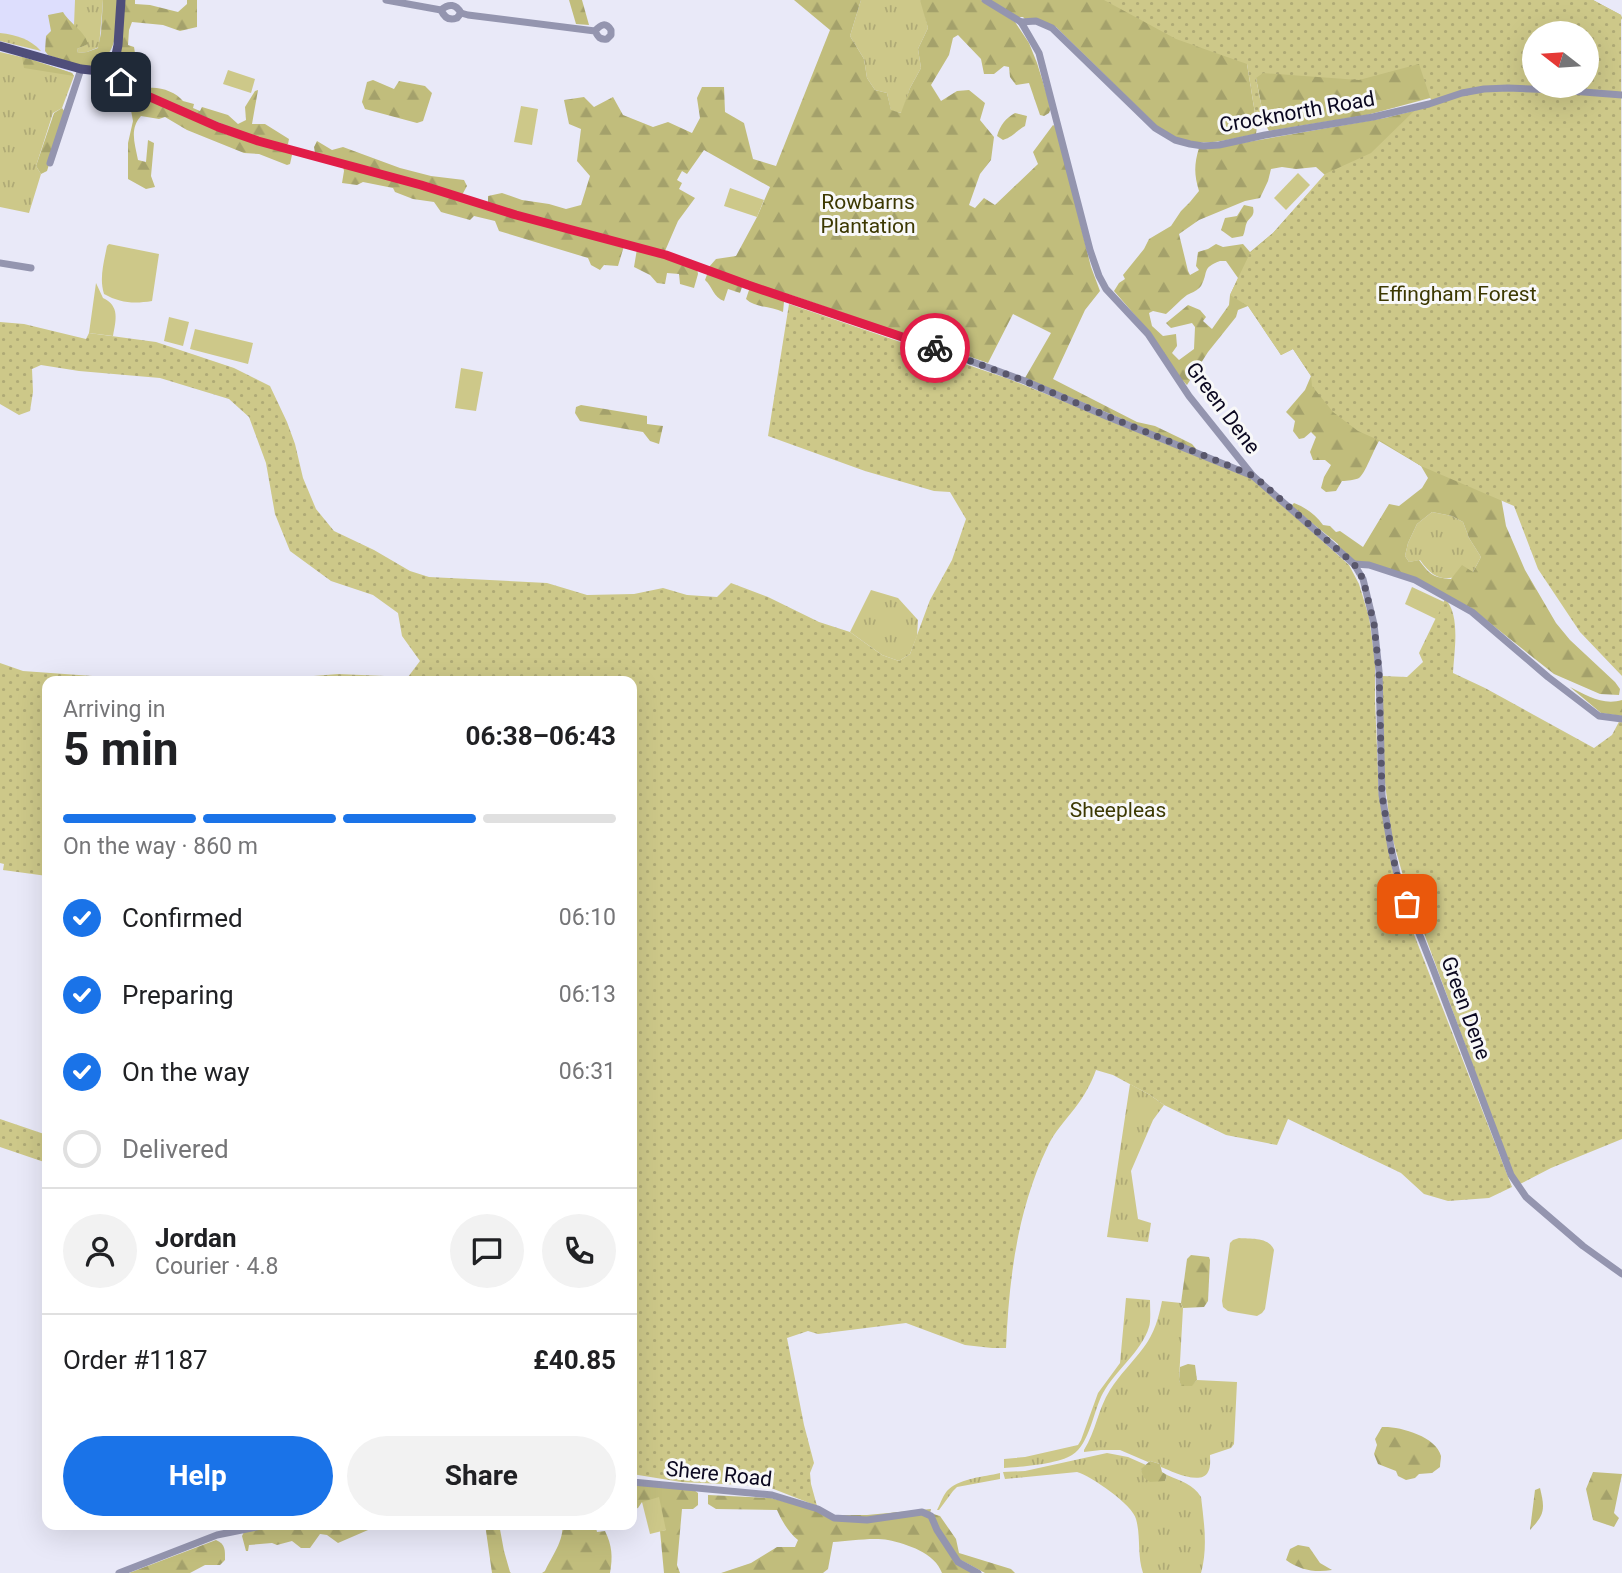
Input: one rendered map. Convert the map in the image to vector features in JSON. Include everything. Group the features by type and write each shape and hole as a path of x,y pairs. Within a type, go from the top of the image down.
{"main road":[{"path":"0,46 81,69 99,71 112,62 118,45 121,0"}],"street":[{"path":"386,0 441,10 453,5 461,13 594,30"},
{"name":"Green Dene","path":"985,0 1021,22 1039,52 1090,250 1106,289 1148,334 1189,396 1254,476 1354,564 1363,579 1374,624 1379,671 1382,795 1399,883 1511,1175 1526,1197 1622,1274"},
{"name":"Crocknorth Road","path":"1021,22 1036,21 1052,27 1155,128 1175,140 1203,146 1373,117 1485,89 1558,90 1622,96"},
{"path":"106,68 134,90 218,127 516,215 666,255 1025,381 1254,476"},
{"path":"50,163 81,69"},
{"path":"0,263 31,268"},
{"path":"1354,564 1369,565 1415,580 1472,612 1548,677 1599,716 1622,719"},
{"name":"Shere Road","path":"637,1482 772,1495 834,1518 867,1520 922,1512 931,1516 958,1562 978,1573"},
{"path":"119,1573 217,1535 242,1530"}],"shaded area":[{"path":"0,0 117,0 112,50 106,59 97,65 74,65 72,73 0,52"}],"green space":[{"path":"75,0 103,0 99,47 87,52 78,53 77,49 87,44 74,25"},
{"path":"103,0 117,0 116,32 106,57 87,68 48,55 45,51 46,36 51,31 48,15 63,12 81,31 88,44 77,49 78,53 98,48"},
{"path":"124,0 135,0 135,4 178,12 187,4 187,0 197,0 197,27 180,31 163,25 132,22 128,45 134,47 135,53 126,59 126,72 136,84 144,89 160,88 194,104 193,108 200,111 202,107 228,115 238,124 246,120 245,107 258,90 252,124 265,124 289,139 288,144 284,146 262,140 140,91 120,78 116,68 121,49"},
{"path":"569,0 582,0 589,25 576,24"},
{"name":"Rowbarns Plantation","path":"794,0 861,0 850,36 864,59 867,78 875,90 887,93 891,110 901,113 921,68 918,49 928,28 920,0 981,0 1015,22 1029,43 1037,63 1051,108 1049,113 1040,115 1029,83 1016,85 1010,77 1009,67 1004,66 994,74 984,74 981,59 958,35 953,38 949,55 931,85 941,101 957,91 969,90 985,103 980,120 994,137 991,160 980,174 969,205 975,208 984,198 995,205 1038,164 1033,152 1053,125 1056,127 1091,267 1100,291 1085,310 1053,379 1137,422 1155,426 1180,438 1192,444 1198,451 1025,378 1051,333 1013,314 988,363 709,267 716,259 736,256 770,187 704,150 687,174 682,171 677,180 682,183 679,189 695,198 678,221 665,251 488,205 488,196 502,193 566,209 581,205 590,176 577,161 581,129 569,124 564,100 584,97 594,107 613,97 623,115 653,127 668,122 692,133 700,118 697,98 702,87 724,87 725,112 744,123 753,159 776,166 830,30"},
{"path":"861,0 922,2 928,28 918,49 921,68 910,88 902,113 891,111 887,93 875,90 867,78 864,59 850,36"},
{"path":"990,0 1242,0 1256,134 1206,142 1176,138 1157,126 1056,27 1017,17"},
{"name":"Effingham Forest","path":"1104,0 1593,0 1621,15 1622,676 1580,632 1538,569 1514,506 1421,466 1383,442 1358,431 1333,412 1312,386 1311,376 1293,349 1281,355 1248,306 1230,295 1250,253 1273,233 1325,174 1371,153 1414,111 1433,106 1419,64 1359,80 1263,73 1256,78 1265,124 1257,126 1247,64 1176,39"},
{"path":"1259,0 1593,0 1622,18 1600,61 1600,21 1522,21 1522,43 1462,88 1367,115 1269,131 1265,124 1256,78"},
{"path":"0,33 23,38 41,51 0,41"},
{"path":"0,52 30,59 74,76 62,108 53,113 36,166 41,174 29,213 0,207"},
{"path":"22,57 72,73 74,76 24,68"},
{"path":"228,70 255,79 251,93 223,84"},
{"path":"373,80 394,89 399,81 425,86 432,93 423,121 417,123 365,109 362,102 367,82"},
{"path":"136,94 225,134 291,152 290,164 259,154 244,153 187,130 165,117 159,119 141,116 134,131 138,160 146,162 148,140 154,143 151,176 155,187 146,189 128,179 128,143 133,121 130,105"},
{"path":"521,106 538,109 532,145 514,142"},
{"path":"1433,106 1506,526 1525,570 1556,623 1570,640 1615,682 1620,689 1619,695 1600,694 1554,674 1471,608 1415,578 1358,563 1291,506 1294,503 1302,507 1323,525 1330,526 1336,532 1340,531 1363,547 1389,504 1399,506 1422,488 1428,478 1421,466 1379,441 1359,478 1342,481 1336,491 1326,492 1321,488 1331,465 1325,460 1313,460 1310,452 1316,437 1311,432 1299,439 1293,431 1295,421 1286,412 1305,390 1311,376 1293,349 1281,355 1248,306 1238,310 1236,317 1208,352 1187,385 1140,321 1114,291 1125,279 1123,275 1149,239 1171,226 1199,191 1195,169 1199,148 1219,147 1385,118","holes":["1316,167 1325,175 1273,233 1250,252 1243,244 1223,247 1216,244 1198,252 1196,266 1199,270 1190,275 1179,234 1199,220 1245,201 1260,198 1271,169","1226,261 1238,278 1230,295 1229,305 1212,329 1203,321 1206,317 1200,310 1188,305 1166,323 1171,328 1192,323 1195,327 1194,349 1179,360 1172,353 1177,346 1176,334 1163,336 1152,326 1149,313 1153,311 1166,314 1184,297 1199,288 1208,268","1432,512 1452,516 1463,522 1481,557 1473,572 1462,565 1451,579 1432,574 1419,560 1409,562 1405,556 1417,524"]},
{"path":"62,108 65,112 47,171 41,174 36,166 54,113"},
{"path":"1015,113 1027,116 1025,126 1003,140 997,136 1000,128"},
{"path":"317,141 332,150 343,147 400,168 431,176 464,180 467,186 462,195 315,153"},
{"path":"343,166 624,246 618,266 604,265 600,270 591,265 588,258 499,231 495,221 474,216 470,220 441,212 434,202 413,199 395,192 393,188 363,182 357,185 342,183"},
{"path":"1298,173 1310,185 1286,210 1274,198"},
{"path":"730,188 764,200 757,217 724,206"},
{"path":"1244,205 1253,207 1253,214 1247,222 1243,236 1232,238 1221,230 1225,218 1237,216"},
{"path":"109,244 159,254 152,301 127,302 104,294 103,270"},
{"path":"637,249 697,268 694,288 680,284 679,274 667,273 665,284 657,283 650,275 634,267"},
{"path":"708,272 741,285 740,293 728,289 724,301 720,299 705,280"},
{"path":"96,283 103,298 114,309 116,319 113,336 89,333"},
{"path":"751,289 783,299 783,312 750,302 746,299"},
{"name":"Sheepleas","path":"789,304 1009,379 1247,476 1349,565 1359,584 1369,617 1375,661 1379,796 1396,888 1512,1187 1489,1198 1448,1201 1424,1194 1401,1173 1288,1119 1277,1145 1226,1135 1164,1105 1113,1075 1096,1070 1090,1085 1050,1142 1028,1196 1012,1271 1006,1348 965,1345 906,1323 818,1334 808,1331 787,1338 814,1463 810,1473 817,1506 766,1486 681,1482 637,1475 637,676 409,676 420,661 402,636 398,613 373,595 331,581 290,551 275,514 266,463 249,417 229,399 160,378 41,365 32,369 30,411 19,415 0,404 0,322 24,324 86,339 89,333 156,342 234,368 270,386 287,422 303,478 316,509 334,531 410,571 429,577 547,583 587,595 634,594 663,588 687,595 717,597 731,583 768,597 819,622 850,632 882,655 899,661 910,654 930,600 952,560 966,519 950,492 934,491 865,471 768,436"},
{"path":"169,317 189,322 183,346 164,341"},
{"path":"195,329 253,343 248,364 190,349"},
{"path":"461,368 483,372 476,411 455,408"},
{"path":"581,405 647,416 647,424 663,426 659,444 650,441 643,432 580,421 575,413 576,407"},
{"path":"1432,512 1452,516 1463,522 1481,557 1473,572 1443,578 1432,573 1420,560 1409,562 1405,556 1408,543 1417,524"},
{"path":"1412,587 1444,602 1436,619 1405,604"},
{"path":"871,590 898,598 918,620 917,636 910,654 899,661 882,655 850,632"},
{"path":"1445,599 1455,624 1453,673 1594,748 1612,735 1622,716 1622,1139 1551,1168 1520,1184 1512,1172 1403,876 1391,833 1384,774 1382,676 1407,677 1423,662 1419,653"},
{"path":"0,663 23,671 92,676 42,676 42,875 3,870 4,864 0,863"},
{"name":"Sheepleas","path":"338,674 385,676 314,676"},
{"path":"1570,687 1601,701 1622,700 1622,716 1601,713"},
{"path":"1130,1084 1164,1105 1153,1120 1131,1171 1138,1219 1151,1223 1148,1242 1107,1237"},
{"path":"0,1119 42,1133 42,1161 0,1147"},
{"path":"1239,1238 1264,1241 1274,1250 1265,1309 1257,1316 1228,1311 1223,1307 1230,1243"},
{"path":"1191,1255 1209,1257 1208,1301 1204,1307 1183,1308 1181,1303 1187,1259"},
{"path":"1126,1298 1150,1300 1149,1327 1135,1353 1103,1393 1087,1435 1078,1450 1058,1461 1004,1468 1004,1459 1078,1445 1098,1393 1120,1363"},
{"path":"1162,1301 1181,1303 1183,1308 1179,1380 1181,1385 1191,1386 1197,1380 1237,1382 1234,1444 1231,1448 1210,1455 1209,1470 1199,1478 1178,1474 1161,1467 1160,1464 1120,1450 1084,1452 1110,1390 1151,1337"},
{"path":"1195,1365 1197,1380 1192,1386 1181,1386 1180,1367"},
{"path":"1382,1427 1407,1430 1425,1438 1438,1449 1441,1456 1440,1467 1432,1473 1419,1474 1406,1480 1398,1476 1396,1471 1378,1464 1374,1454 1377,1445 1375,1439"},
{"path":"1107,1453 1128,1457 1146,1465 1141,1470 1165,1481 1167,1475 1186,1483 1198,1493 1201,1497 1205,1535 1201,1573 1143,1573 1133,1513 1111,1492 1083,1475 1077,1472 1005,1479 1003,1472 1025,1471"},
{"path":"1150,1461 1160,1464 1162,1472 1167,1475 1165,1481 1150,1482 1143,1477 1141,1469"},
{"path":"1593,1472 1622,1474 1614,1513 1619,1518 1614,1527 1593,1520 1586,1489"},
{"path":"1000,1473 1000,1479 957,1487 937,1510 945,1493 954,1485"},
{"path":"637,1484 694,1490 698,1493 698,1505 693,1509 682,1509 677,1565 680,1573 664,1573 660,1531 666,1530 642,1502 638,1508"},
{"path":"1540,1488 1542,1511 1539,1520 1530,1530 1535,1490"},
{"path":"708,1495 771,1498 833,1515 931,1509 930,1513 940,1516 956,1539 959,1553 1011,1569 1015,1573 985,1573 961,1560 972,1573 942,1573 933,1560 920,1550 876,1539 833,1542 828,1569 823,1573 721,1573 751,1563 777,1547 795,1547 798,1540 777,1510 716,1509 708,1504"},
{"path":"659,1497 666,1530 650,1534 642,1502"},
{"path":"368,1530 338,1543 327,1535 320,1534 310,1548 301,1548 292,1541 277,1545 249,1545 248,1551 242,1536 244,1532"},
{"path":"486,1530 500,1530 511,1573 492,1573"},
{"path":"562,1530 605,1531 611,1551 610,1573 542,1573 560,1542"},
{"path":"216,1540 222,1544 225,1551 225,1560 220,1565 205,1565 190,1573 129,1573"},
{"path":"1298,1545 1309,1547 1320,1563 1332,1570 1308,1570 1286,1560 1290,1549"}],"way so far":[{"path":"935,348 1025,381 1254,476 1354,564 1363,579 1374,624 1379,671 1382,795 1399,883 1407,904"}],"route":[{"path":"121,82 218,127 258,141 666,255 935,348"}]}
